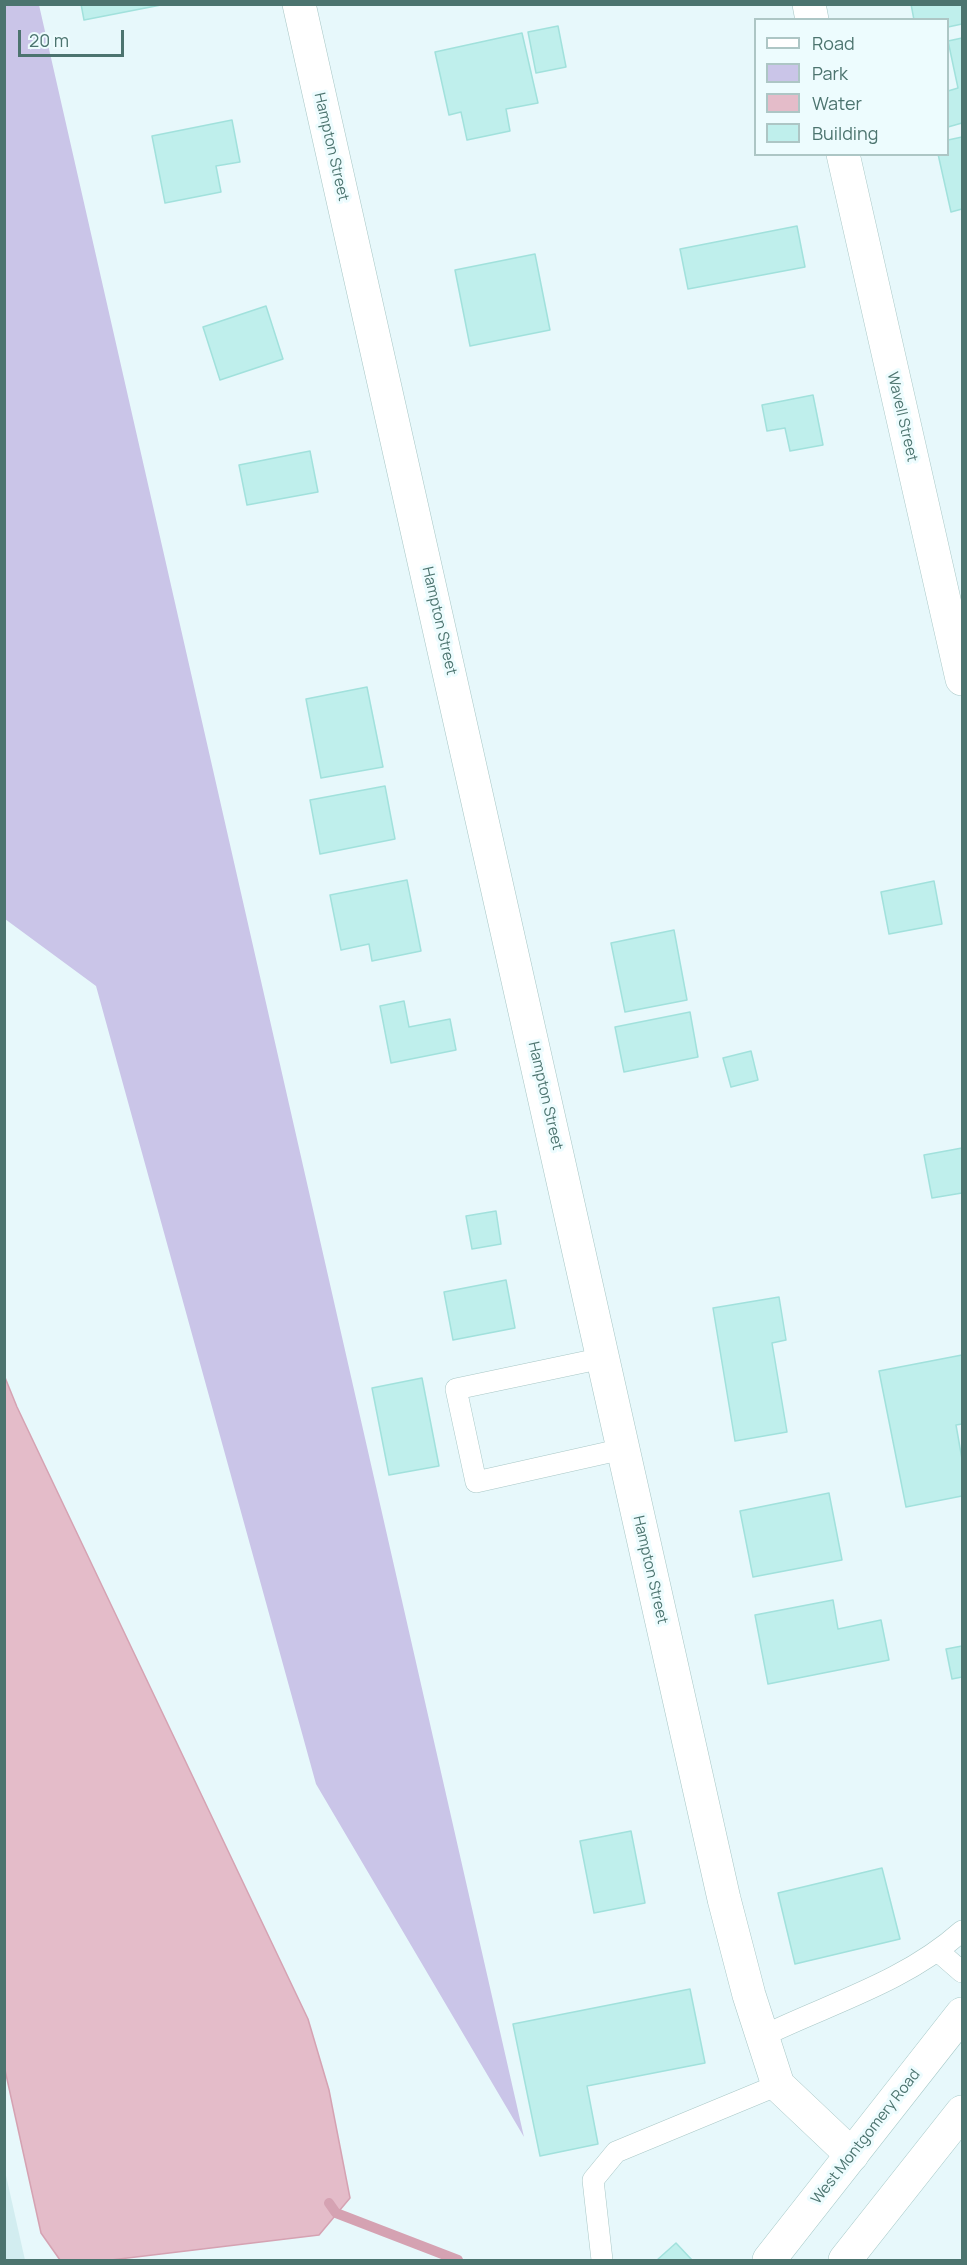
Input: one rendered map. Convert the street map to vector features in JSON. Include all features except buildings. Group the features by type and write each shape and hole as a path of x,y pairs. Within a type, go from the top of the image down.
{"street":[{"name":"Hampton Street","path":"299,4 724,1899 778,2085 852,2155"},
{"name":"Wavell Street","path":"843,156 963,679"},
{"name":"West Montgomery Road","path":"769,2260 963,2014"},
{"path":"845,2260 963,2112"}],"lane":[{"path":"603,1358 456,1389 463,1424 476,1482 623,1449"},
{"path":"763,2036 895,1978 939,1952 963,1931"},
{"path":"939,1952 963,1972"},
{"path":"602,2260 593,2180 615,2152 778,2085"}],"shaded area":[{"path":"5,2171 25,2260 5,2260"}],"green space":[{"path":"39,4 524,2137 316,1784 96,986 5,919 4,5"}],"water":[{"path":"4,1375 17,1407 308,2019 329,2090 350,2198 319,2235 111,2260 60,2260 41,2233 5,2070"}],"waterway":[{"path":"329,2203 336,2213 458,2260"}]}
